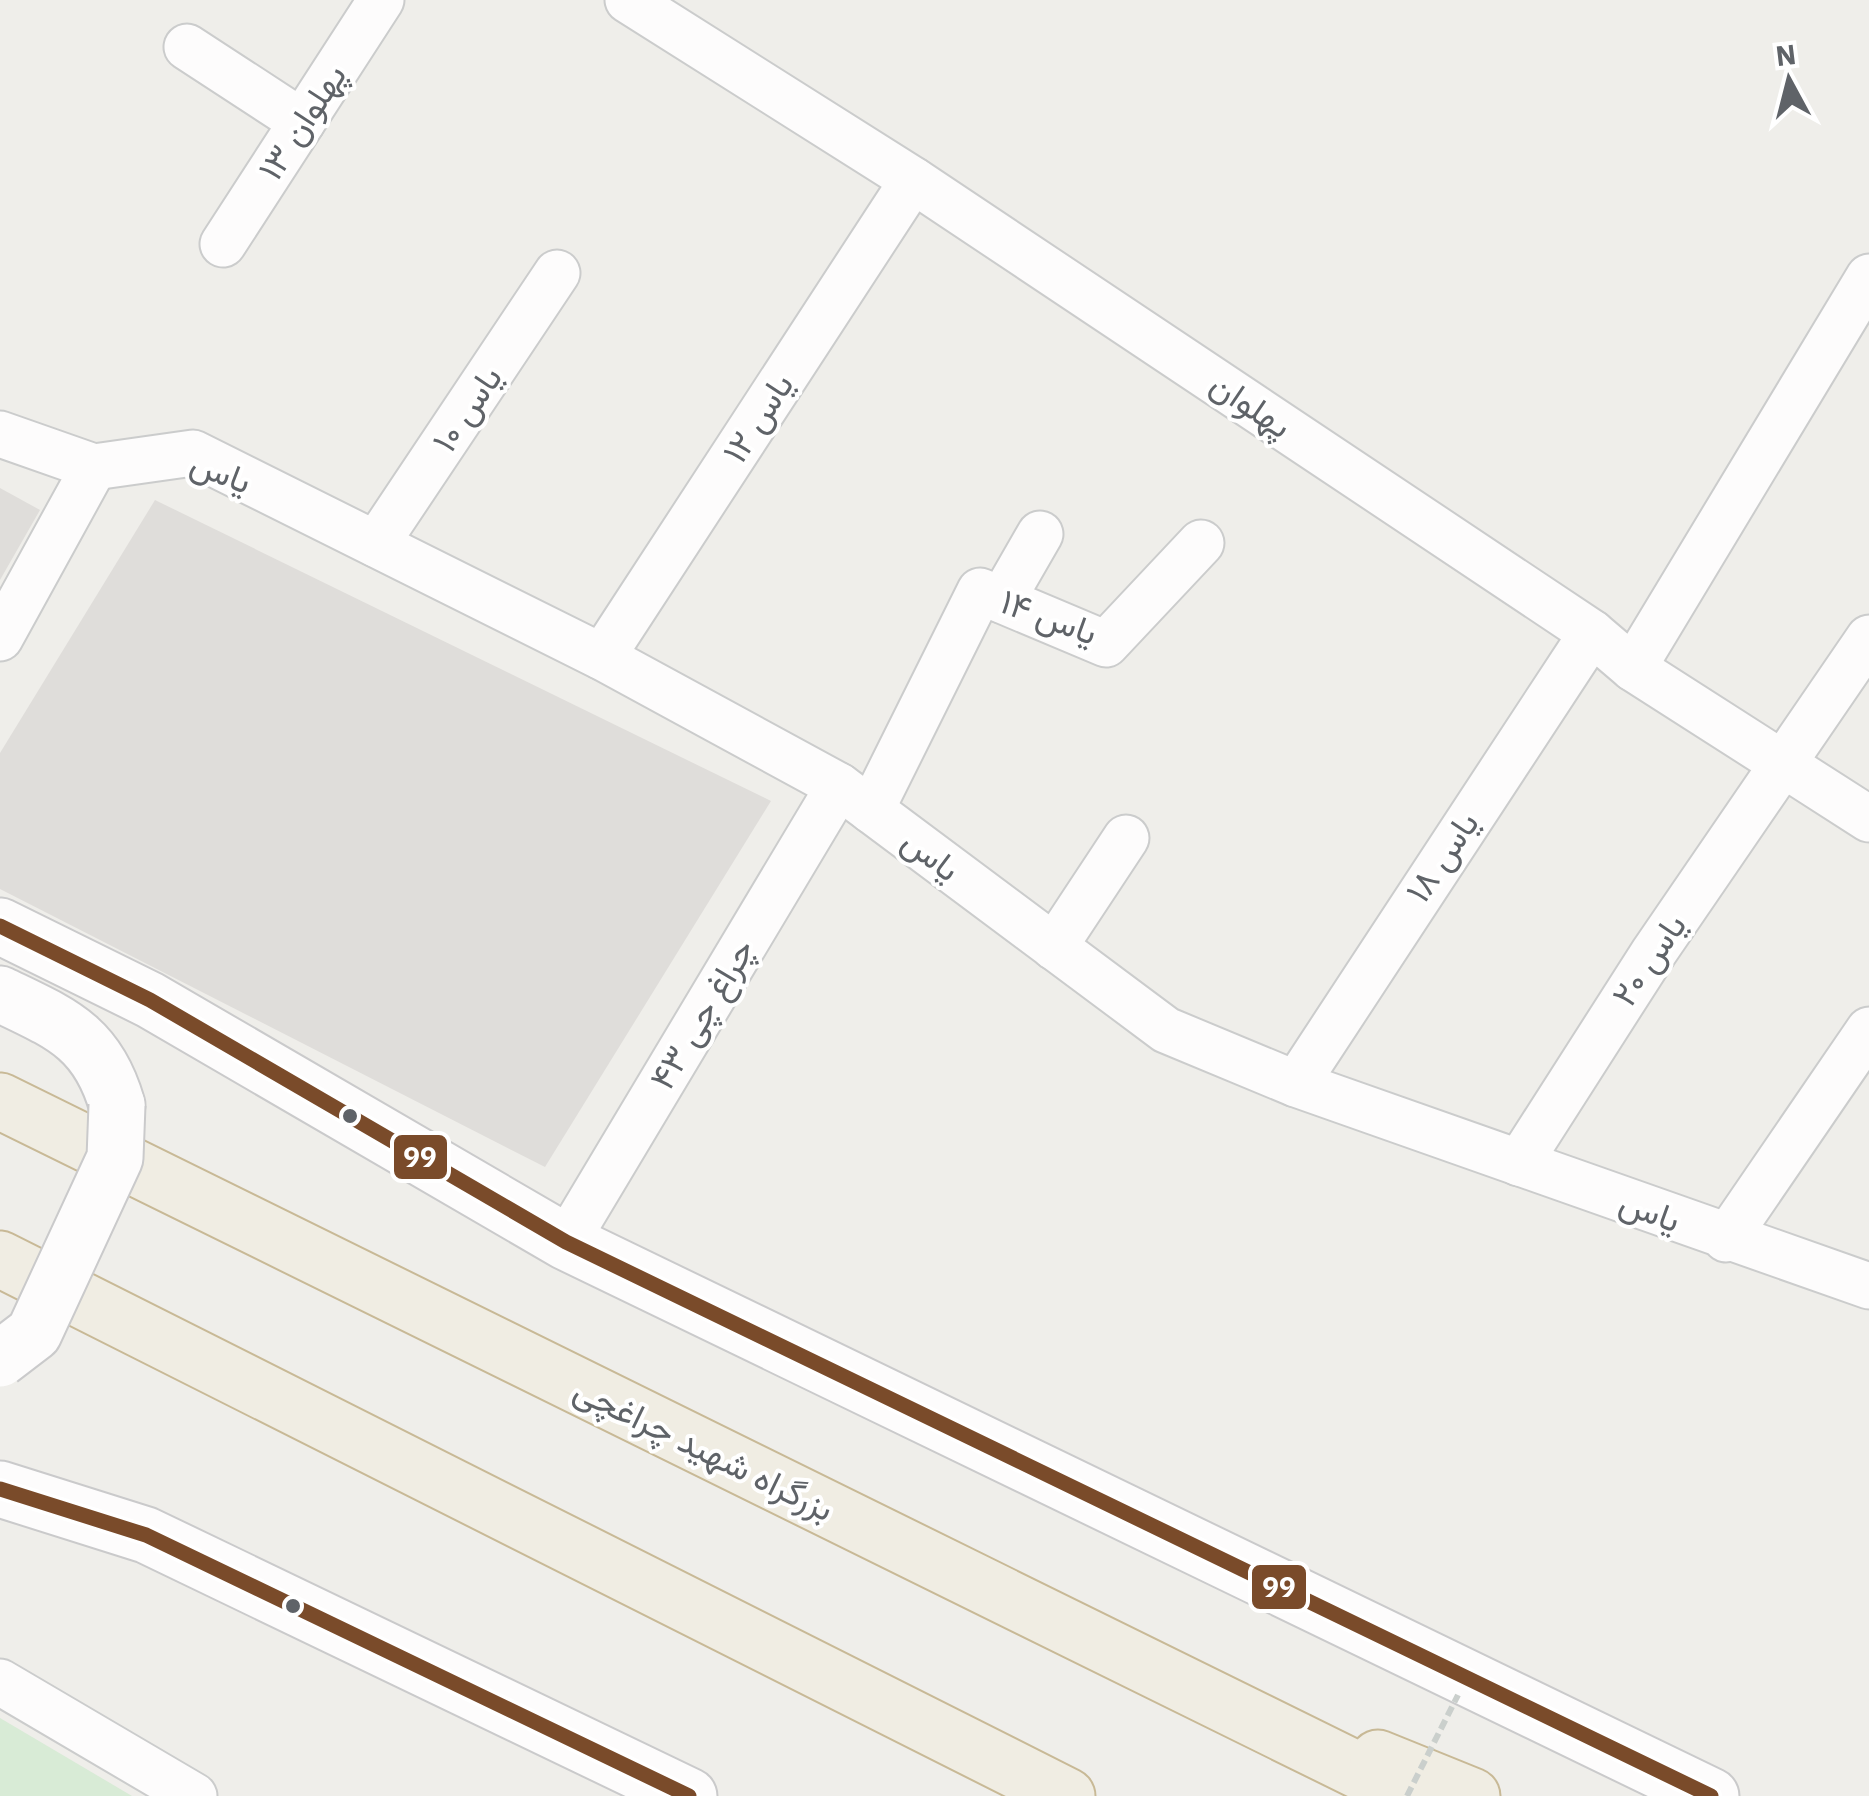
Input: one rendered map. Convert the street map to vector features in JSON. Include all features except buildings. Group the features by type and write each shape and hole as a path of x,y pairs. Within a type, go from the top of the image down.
{"highway":[{"name":"بزرگراه شهید چراغچی","path":"0,1101 1408,1796"},
{"path":"0,1259 1067,1796"},
{"path":"1136,1662 1472,1796"}],"main road":[{"path":"0,926 150,1000 566,1242 1711,1796"},
{"path":"0,994 63,1025 90,1045 108,1072 117,1104 115,1158 34,1333 0,1359"},
{"path":"0,1489 146,1535 690,1796"}],"street":[{"name":"پهلوان ۱۳","path":"223,244 381,0"},
{"name":"پهلوان","path":"628,0 913,180 1592,633 1634,668 1869,819"},
{"path":"187,47 302,122"},
{"name":"یاس ۱۲","path":"602,657 913,180"},
{"name":"یاس ۱۰","path":"376,544 558,273"},
{"path":"1634,668 1869,277"},
{"name":"یاس","path":"0,434 94,467 192,454 602,657 855,798 1166,1030 1296,1084 1726,1239 1869,1286"},
{"path":"0,638 94,467"},
{"path":"1002,600 1040,534"},
{"name":"یاس ۱۴","path":"855,798 980,592 1106,644 1200,543"},
{"name":"یاس ۱۸","path":"1296,1084 1592,633"},
{"name":"یاس ۲۰","path":"1520,1162 1643,968 1787,764 1869,638"},
{"name":"چراغ چی ۴۳","path":"566,1242 855,798"},
{"path":"1054,947 1126,838"},
{"path":"1726,1239 1866,1043"},
{"path":"0,1682 194,1796"}],"path":[{"path":"1408,1796 1458,1694"}],"shaded area":[{"path":"0,488 40,510 0,580"},
{"path":"155,500 771,801 545,1167 0,889 0,753"}],"green space":[{"path":"0,1718 132,1796 0,1796"}],"transit line":[{"name":"99","path":"0,926 150,1000 566,1242 1711,1796"},
{"name":"99","path":"0,1489 146,1535 689,1796"}]}
